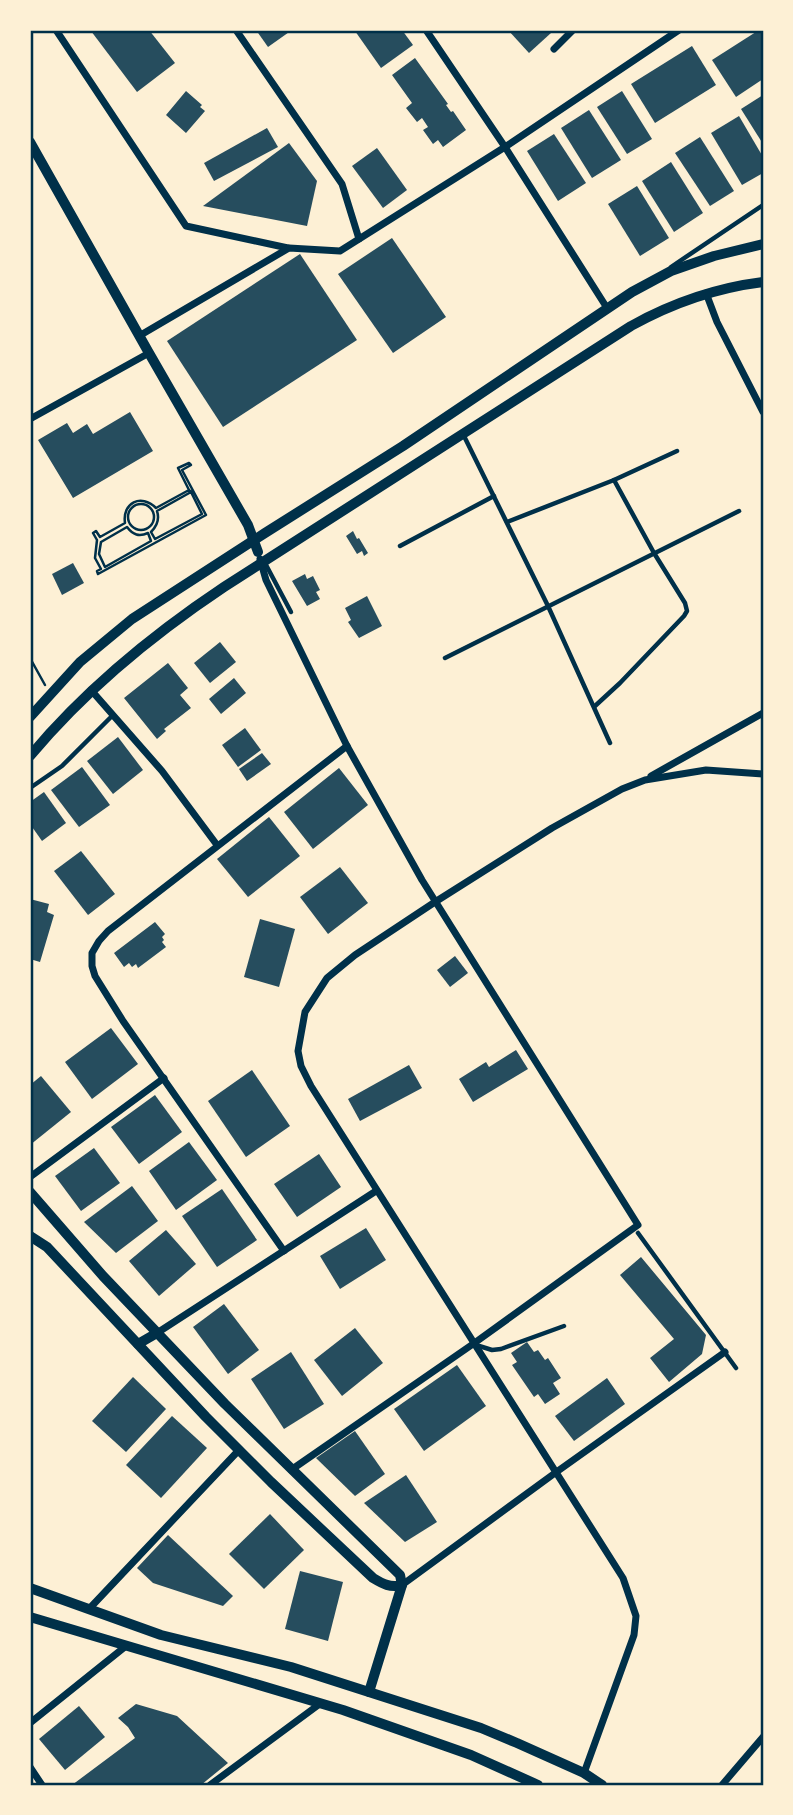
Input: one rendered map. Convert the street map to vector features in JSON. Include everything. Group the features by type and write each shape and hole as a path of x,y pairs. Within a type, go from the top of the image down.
{"street":[{"path":"57,30 186,226 289,248 340,251 505,147 679,30"},
{"path":"236,30 342,184 359,239"},
{"path":"426,30 505,147 607,308"},
{"path":"554,49 573,30"},
{"path":"30,142 248,525 263,564 266,580 348,746 435,902 638,1229 291,1470"},
{"path":"30,717 80,662 132,619 402,446 607,308 671,271 714,256 763,244"},
{"path":"139,336 289,248"},
{"path":"30,756 91,690 181,616 631,326 659,310 706,293 763,282"},
{"path":"706,293 717,322 763,412"},
{"path":"30,419 149,353"},
{"path":"91,690 162,771 217,845"},
{"path":"584,1773 634,1635 636,1616 622,1578 311,1086 301,1066 298,1051 301,1027 305,1012 327,978 355,955 552,828 622,789 645,780 763,713"},
{"path":"284,1251 116,1010 95,976 92,953 108,931 348,746"},
{"path":"645,780 706,770 763,774"},
{"path":"30,1177 164,1078"},
{"path":"138,1344 376,1191"},
{"path":"30,1192 157,1333 291,1470 400,1575 401,1585 369,1692"},
{"path":"30,1236 47,1247 239,1450 373,1578 392,1587 401,1585 725,1352"},
{"path":"89,1609 239,1450"},
{"path":"30,1588 160,1635 291,1667 481,1728 584,1773 603,1785"},
{"path":"30,1617 321,1703 459,1751 538,1785"},
{"path":"30,1723 126,1646"},
{"path":"210,1785 321,1703"},
{"path":"722,1785 763,1737"},
{"path":"30,1767 42,1785"}],"lane":[{"path":"653,279 763,205"},
{"path":"463,434 548,606 610,743"},
{"path":"507,522 614,480 677,451"},
{"path":"595,706 687,611 685,603 654,554 614,480"},
{"path":"401,546 494,496"},
{"path":"445,658 739,511"},
{"path":"263,564 291,612"},
{"path":"30,788 62,766 114,714"},
{"path":"638,1229 736,1368"},
{"path":"473,1344 484,1349 501,1349 564,1326"}],"path":[{"path":"191,491 156,508 146,501 131,503 124,516 125,523 100,537 96,531 93,533 97,540 95,558 101,569 97,571 98,575 206,515 191,491 178,468 189,463 191,466 182,470 191,491 202,514 155,540 151,532 159,519 157,511 191,491"},
{"path":"139,505 147,506 154,515 153,523 144,530 133,527 129,520 132,509 139,505"},
{"path":"127,527 137,535 148,534 151,541 105,567 99,554 99,545 103,540 127,527"},
{"path":"30,658 50,694"}],"building":[{"path":"149,30 175,63 137,92 91,31"},
{"path":"256,30 292,30 268,47"},
{"path":"356,30 402,30 413,45 381,68"},
{"path":"508,30 547,30 551,33 529,53"},
{"path":"763,30 763,79 736,97 712,60"},
{"path":"692,46 716,85 655,123 631,84"},
{"path":"415,58 466,130 443,147 438,140 433,144 423,130 428,127 422,118 417,122 406,108 412,103 392,75"},
{"path":"186,91 205,111 186,133 166,115"},
{"path":"622,91 652,139 627,154 597,107"},
{"path":"763,95 763,144 741,109"},
{"path":"589,110 621,160 592,178 561,128"},
{"path":"739,116 763,157 763,173 742,185 711,133"},
{"path":"267,128 278,147 214,181 204,163"},
{"path":"554,134 586,183 558,201 527,151"},
{"path":"700,137 734,191 710,206 675,153"},
{"path":"289,143 317,181 307,226 203,206"},
{"path":"377,148 407,190 383,208 352,166"},
{"path":"671,162 703,213 674,232 642,181"},
{"path":"637,186 669,238 640,256 608,204"},
{"path":"392,238 446,317 393,353 338,274"},
{"path":"300,254 357,340 223,427 167,341"},
{"path":"130,412 153,451 73,498 38,440 67,423 73,433 87,424 93,434"},
{"path":"353,531 368,553 364,556 362,551 357,554 346,536"},
{"path":"73,563 84,583 62,595 52,574"},
{"path":"305,574 307,579 313,576 320,590 316,592 320,599 307,606 292,581"},
{"path":"367,596 382,626 359,638 348,622 351,620 345,608"},
{"path":"220,642 236,662 210,683 194,663"},
{"path":"168,663 188,688 180,695 191,708 164,729 166,731 157,739 124,698"},
{"path":"234,678 246,693 221,714 209,699"},
{"path":"245,728 261,750 238,767 222,745"},
{"path":"118,737 143,770 113,794 87,761"},
{"path":"262,753 271,764 247,781 239,769"},
{"path":"82,767 110,805 79,827 51,790"},
{"path":"339,768 368,805 313,849 284,812"},
{"path":"44,792 66,823 42,841 30,824 30,802"},
{"path":"269,817 300,856 248,897 217,859"},
{"path":"81,851 115,894 88,915 54,871"},
{"path":"340,867 368,903 328,934 300,897"},
{"path":"30,899 49,904 47,912 54,915 40,962 30,959"},
{"path":"260,919 295,929 279,987 244,977"},
{"path":"155,922 165,934 162,942 166,947 138,968 136,964 132,967 129,963 124,967 114,953"},
{"path":"455,956 468,973 450,987 437,970"},
{"path":"111,1028 138,1064 92,1099 65,1062"},
{"path":"516,1050 528,1069 473,1102 459,1079 486,1062 489,1067"},
{"path":"409,1065 422,1088 360,1121 348,1099"},
{"path":"252,1070 290,1126 246,1157 208,1101"},
{"path":"41,1076 71,1112 30,1145 30,1085"},
{"path":"155,1095 182,1132 139,1164 111,1127"},
{"path":"189,1142 217,1180 176,1210 149,1171"},
{"path":"94,1148 120,1183 81,1211 55,1176"},
{"path":"319,1154 341,1187 297,1217 274,1184"},
{"path":"132,1186 158,1221 116,1253 84,1222"},
{"path":"222,1189 257,1240 217,1267 182,1216"},
{"path":"366,1228 386,1260 340,1289 320,1256"},
{"path":"166,1230 196,1264 159,1296 129,1261"},
{"path":"641,1257 706,1335 702,1354 669,1382 650,1358 674,1339 620,1275"},
{"path":"224,1304 259,1350 228,1374 193,1327"},
{"path":"355,1328 383,1363 342,1396 314,1360"},
{"path":"527,1342 534,1352 538,1350 545,1360 548,1358 561,1378 553,1383 560,1394 545,1404 538,1394 534,1397 512,1365 517,1362 511,1353"},
{"path":"291,1352 324,1404 284,1429 251,1379"},
{"path":"457,1365 486,1406 424,1451 394,1409"},
{"path":"133,1377 166,1409 126,1452 92,1421"},
{"path":"607,1378 625,1404 574,1441 555,1416"},
{"path":"172,1416 207,1448 161,1498 126,1465"},
{"path":"355,1431 385,1474 355,1496 316,1458"},
{"path":"406,1475 437,1522 405,1542 364,1503"},
{"path":"270,1514 304,1550 264,1589 229,1554"},
{"path":"168,1535 233,1596 223,1606 153,1583 137,1568"},
{"path":"300,1571 343,1582 328,1641 285,1629"},
{"path":"136,1704 177,1716 228,1763 201,1785 72,1785 135,1738 118,1718"},
{"path":"79,1706 105,1737 65,1770 39,1739"}]}
